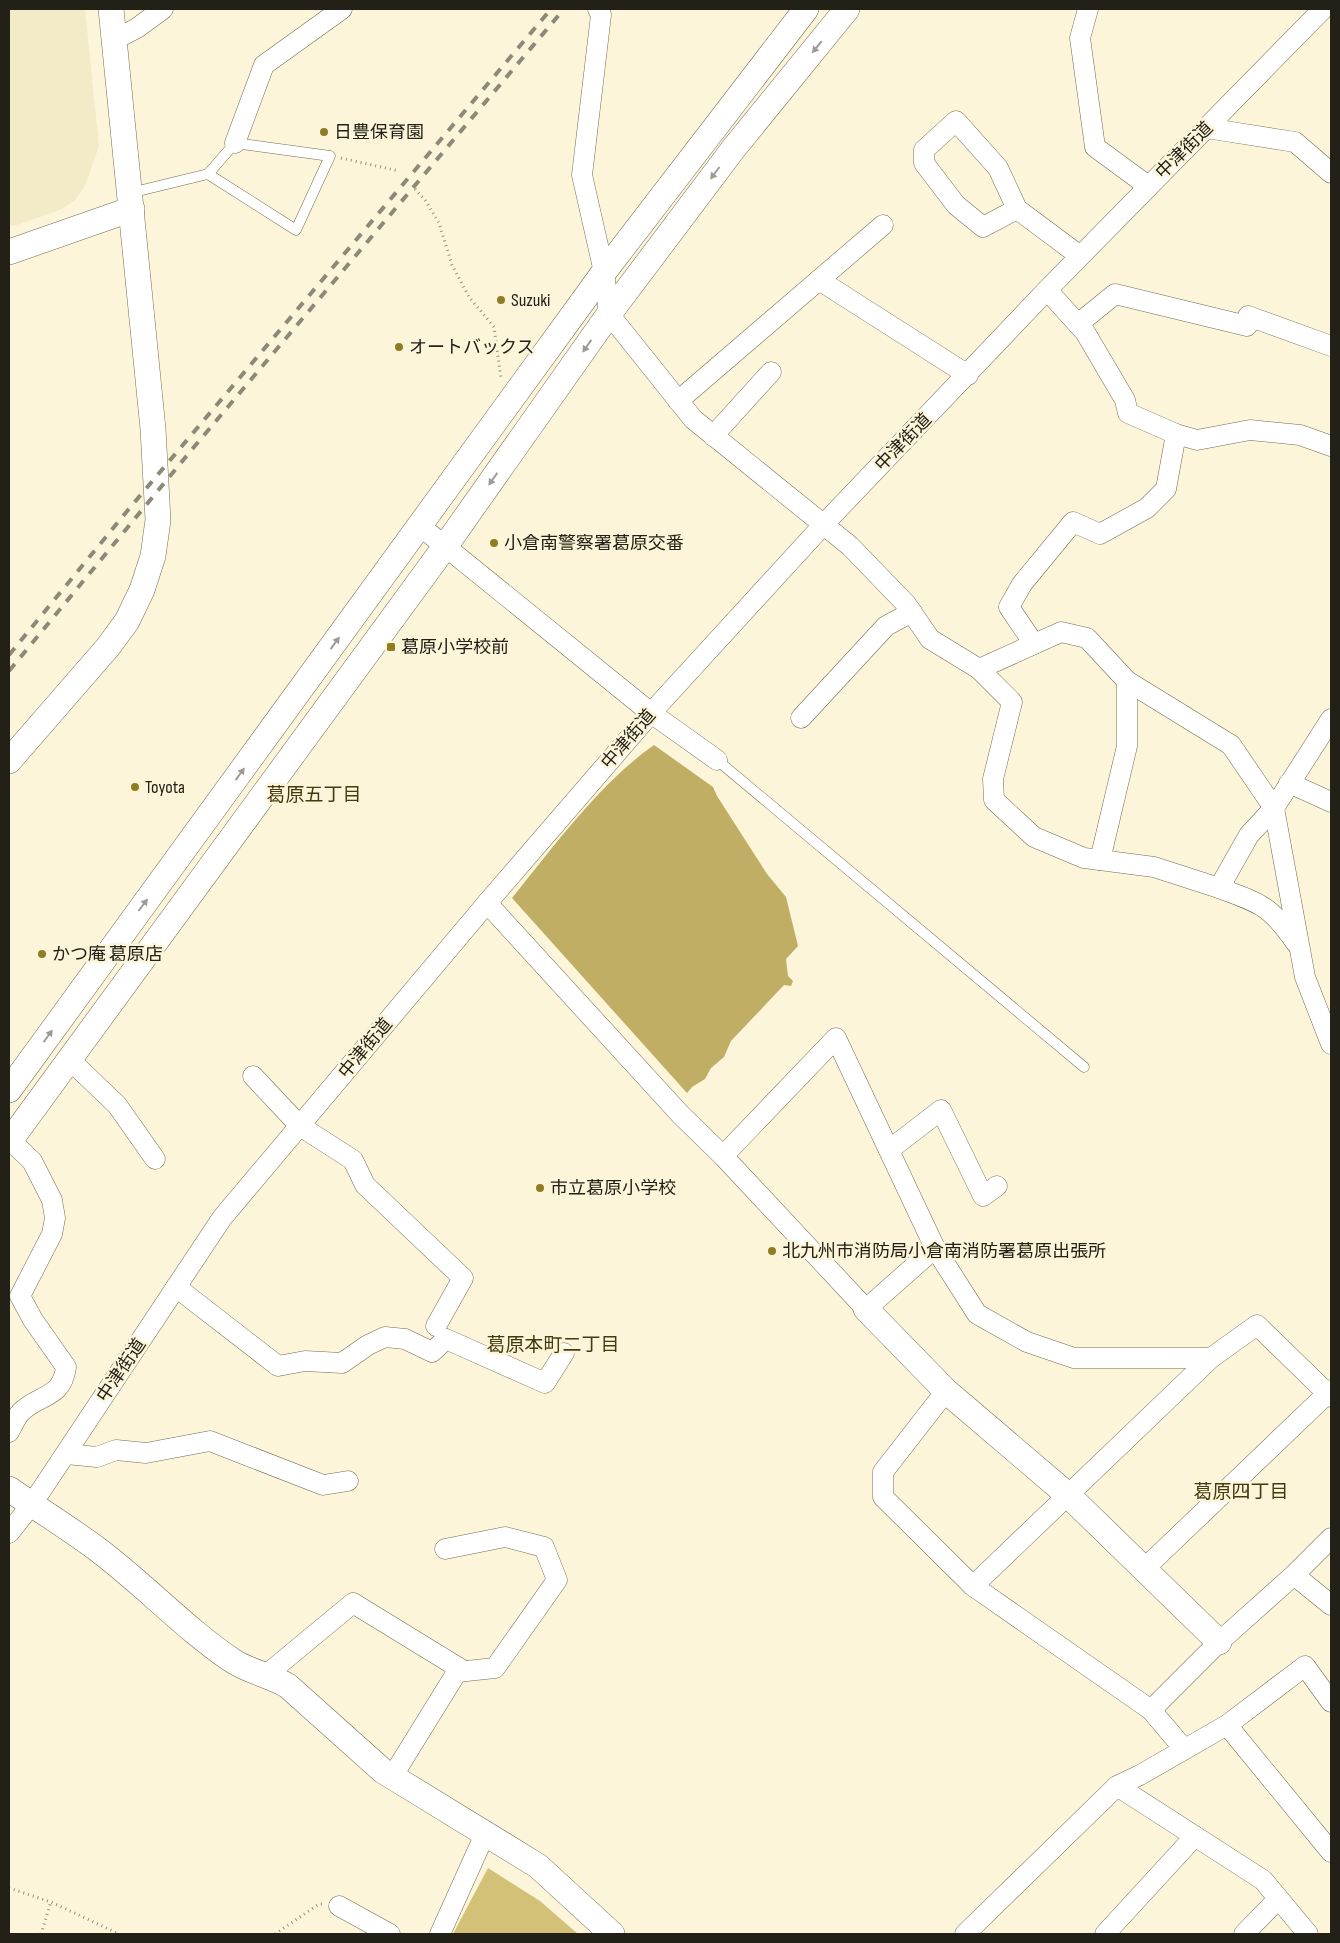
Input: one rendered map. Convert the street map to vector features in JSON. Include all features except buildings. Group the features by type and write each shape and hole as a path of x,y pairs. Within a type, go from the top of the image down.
{"street":[{"path":"9,761 108,647 127,621 142,590 153,556 158,520 154,429 111,9"},
{"path":"114,40 137,28 163,9"},
{"path":"235,142 264,65 342,9"},
{"path":"598,9 601,15 582,174 604,272 609,314 692,419 850,546 906,604 930,639 979,669 1012,702 993,779 994,800 1034,837 1084,858 1154,867 1250,899 1268,909 1283,924 1300,949"},
{"path":"9,1090 16,1064 420,526 604,272 806,9"},
{"path":"9,1432 21,1412 54,1391 64,1380 66,1367 33,1320 20,1296 52,1234 54,1218 52,1200 32,1161 9,1141 444,548 609,314 734,148 848,9"},
{"path":"1088,9 1080,38 1095,147 1148,186"},
{"name":"中津街道","path":"9,1533 32,1504 66,1454 222,1218 487,902 651,713 824,524 1047,290 1323,9"},
{"path":"1017,209 983,227 956,205 924,163 924,150 956,121 998,168 1017,209 1080,256"},
{"path":"1206,128 1295,142 1331,173"},
{"path":"11,249 131,201"},
{"path":"678,401 884,225"},
{"path":"819,280 968,375"},
{"path":"1047,290 1085,332 1126,400 1128,413 1176,434 1197,440 1250,430 1300,435 1331,446"},
{"path":"1078,324 1115,294 1246,326 1248,316 1331,346"},
{"path":"713,436 771,372"},
{"path":"1034,644 1009,607 1022,584 1073,522 1100,534 1147,508 1166,489 1176,434"},
{"path":"420,526 444,548 651,713 717,760"},
{"path":"801,718 886,626 912,612"},
{"path":"979,669 1061,632 1087,638 1127,681 1231,745 1274,808 1305,977 1331,1044"},
{"path":"1100,860 1127,746 1127,681"},
{"path":"1218,888 1249,835 1274,808 1331,719"},
{"path":"1290,783 1331,802"},
{"path":"487,902 680,1114 723,1156 866,1310 946,1391 1069,1496 1219,1642"},
{"path":"723,1156 836,1038 935,1248 977,1314 1027,1342 1074,1358 1211,1358"},
{"path":"70,1060 118,1105 155,1159"},
{"path":"16,1064 50,1087"},
{"path":"253,1076 300,1126 353,1160 365,1185 463,1278 436,1326"},
{"path":"889,1150 941,1110 983,1196 997,1186"},
{"path":"866,1310 935,1248"},
{"path":"176,1287 278,1366 305,1361 342,1363 368,1345 385,1337 405,1339 432,1352 446,1340 545,1383 564,1353"},
{"path":"973,1586 1211,1358 1258,1325 1330,1393 1144,1569"},
{"path":"946,1391 883,1472 883,1497 973,1586 1150,1710 1184,1749"},
{"path":"66,1454 97,1456 116,1450 146,1453 210,1441 323,1485 348,1480"},
{"path":"9,1489 98,1549 174,1615 234,1661 273,1677 288,1686 383,1772 538,1866 612,1934"},
{"path":"392,1777 457,1672 495,1668 557,1580 544,1547 505,1537 445,1549"},
{"path":"1150,1710 1219,1642 1294,1575 1331,1538"},
{"path":"1294,1575 1331,1605"},
{"path":"266,1675 353,1603 464,1671"},
{"path":"965,1934 1117,1786 1140,1776 1228,1725 1305,1666 1331,1702"},
{"path":"1228,1725 1331,1852"},
{"path":"1117,1786 1263,1880 1308,1934"},
{"path":"440,1934 484,1834"},
{"path":"1105,1934 1195,1836"},
{"path":"1244,1934 1278,1899"},
{"path":"339,1906 390,1934"}],"lane":[{"path":"131,201 208,174 235,142 330,156 296,230 208,174"},
{"path":"717,760 1084,1067"}],"path":[{"path":"330,156 399,171"},
{"path":"415,188 439,223 452,265 469,297 494,327 505,408"},
{"path":"9,1888 50,1902 119,1934"},
{"path":"41,1934 50,1902"},
{"path":"275,1934 319,1904 339,1906"}],"shaded area":[{"path":"9,9 85,9 99,146 85,186 76,199 62,209 9,226"},
{"path":"654,745 713,787 767,874 786,897 798,946 786,959 788,976 793,981 791,986 784,985 731,1041 724,1057 711,1068 705,1079 692,1087 687,1093 512,898 596,796 634,760"},
{"path":"488,1868 540,1901 578,1934 453,1934"}],"railway":[{"path":"9,655 128,510 551,9"},
{"path":"9,671 194,447 564,9"}],"place":[{"name":"日豊保育園","path":"324,132"},
{"name":"Suzuki","path":"501,300"},
{"name":"オートバックス","path":"399,347"},
{"name":"小倉南警察署葛原交番","path":"494,543"},
{"name":"葛原小学校前","path":"391,647"},
{"name":"Toyota","path":"135,787"},
{"name":"かつ庵 葛原店","path":"42,954"},
{"name":"市立葛原小学校","path":"540,1188"},
{"name":"北九州市消防局小倉南消防署葛原出張所","path":"772,1251"}],"district":[{"name":"葛原五丁目","path":"314,794"},
{"name":"葛原本町二丁目","path":"553,1344"},
{"name":"葛原四丁目","path":"1241,1491"}]}
